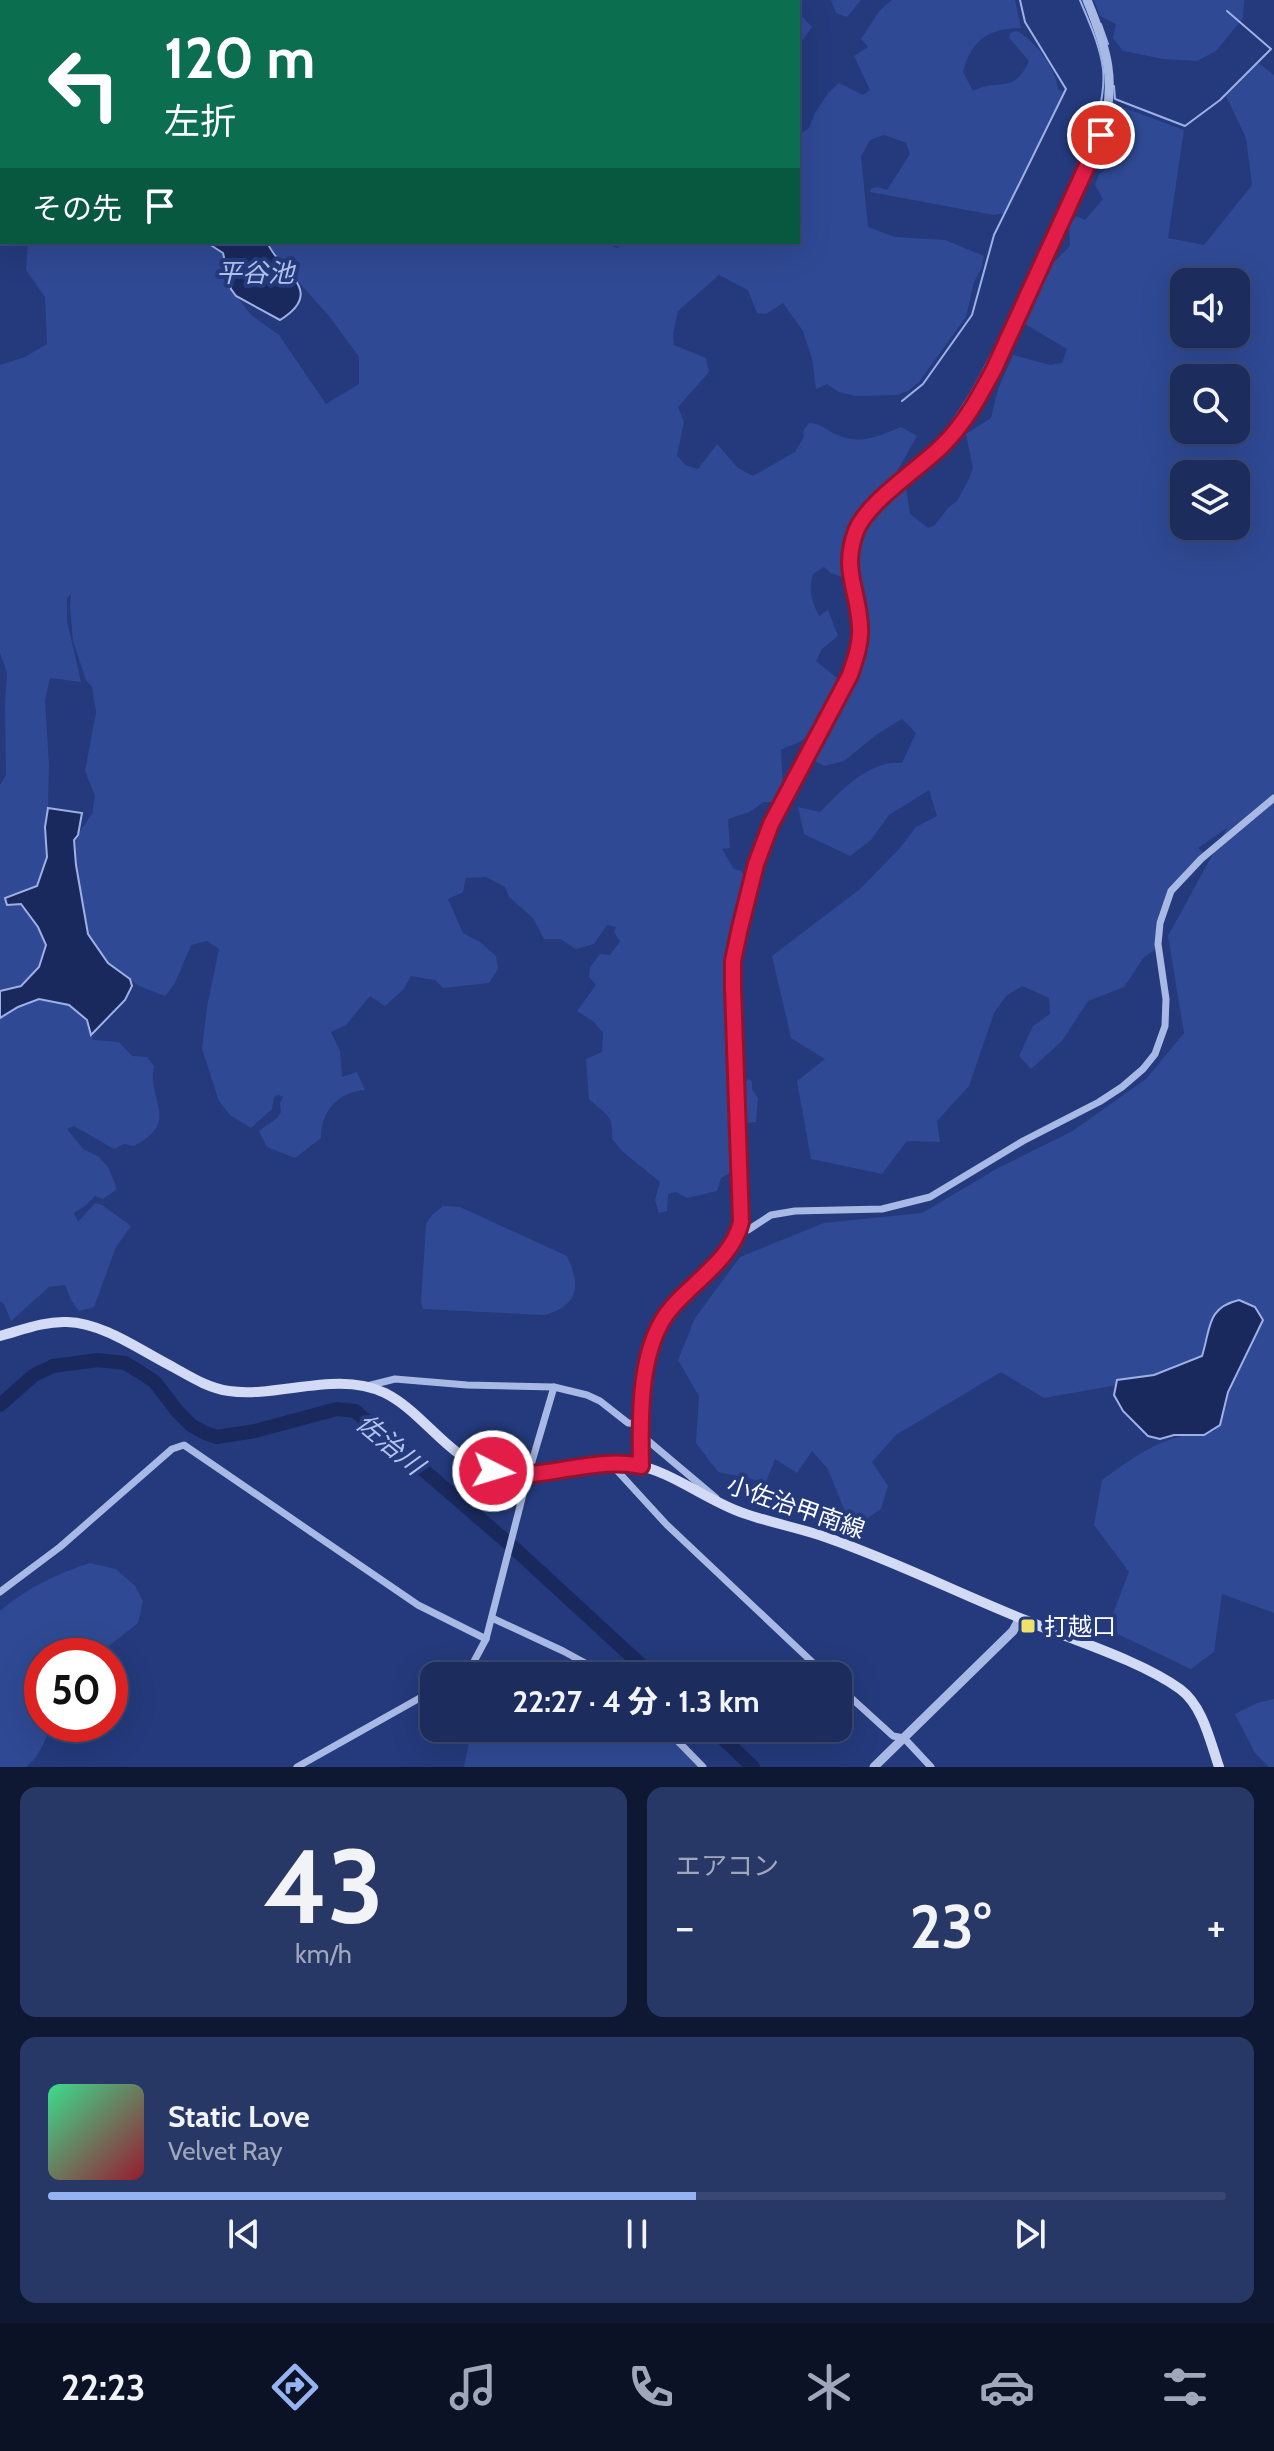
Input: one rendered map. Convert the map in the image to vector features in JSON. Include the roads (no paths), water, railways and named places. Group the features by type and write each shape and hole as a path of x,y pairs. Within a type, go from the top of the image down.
{"main road":[{"name":"小佐治甲南線","path":"0,1336 44,1323 80,1323 106,1332 208,1386 227,1391 367,1386 386,1393 407,1407 468,1460 493,1471 528,1475 628,1463 655,1470 716,1502 870,1554 1156,1674 1183,1691 1198,1709 1219,1767"}],"street":[{"path":"641,1466 640,1424 646,1373 656,1333 671,1308 728,1251 739,1231 741,1185 733,961 756,864 782,802 856,659 860,628 849,559 858,527 883,498 944,445 974,407 1101,135 1110,98 1110,72 1100,31 1087,0"},
{"path":"739,1231 748,1230 771,1215 795,1211 882,1209 930,1197 1122,1087 1155,1054 1165,1026 1166,999 1158,944 1160,923 1171,891 1201,859 1274,798"},
{"path":"367,1386 395,1379 554,1387 587,1395 628,1423 640,1424"},
{"path":"474,1662 486,1639 554,1387"},
{"path":"640,1437 717,1498 716,1502"},
{"path":"0,1592 60,1547 172,1449 184,1445 418,1605 486,1639"},
{"path":"611,1464 667,1525 812,1662"},
{"path":"492,1618 586,1662"},
{"path":"874,1767 1013,1631 1020,1618"},
{"path":"297,1767 420,1698"},
{"path":"852,1699 893,1736 904,1738 931,1767"},
{"path":"679,1742 703,1767"}],"water":[{"name":"平谷池","path":"209,244 268,244 300,290 300,299 294,309 280,320 236,296 231,289 223,253"},
{"path":"48,808 82,813 78,835 74,840 88,934 108,963 130,979 132,986 125,1000 91,1035 87,1020 69,1005 39,999 0,1018 0,991 21,986 39,967 46,945 38,927 21,904 7,905 5,898 37,886 47,857 45,827"},
{"path":"1239,1300 1255,1307 1263,1320 1228,1392 1220,1425 1204,1435 1174,1435 1160,1439 1148,1436 1123,1411 1114,1395 1117,1380 1154,1375 1202,1356 1215,1314"}],"waterway":[{"path":"902,401 923,384 972,315 994,235 1066,89 1025,22 1020,0"},
{"path":"940,438 990,358 1066,200 1098,117 1103,69 1097,42 1080,0"},
{"path":"1114,86 1115,99 1185,126 1220,100 1271,49 1227,11"},
{"path":"1101,24 1108,44"},
{"name":"佐治川","path":"0,1405 34,1375 53,1366 98,1360 125,1363 140,1372 155,1382 191,1425 217,1437 255,1431 337,1409 355,1411 514,1548 638,1662"},
{"name":"佐治川","path":"727,1742 753,1767"}],"place":[{"name":"打越口","path":"1028,1626"}]}
